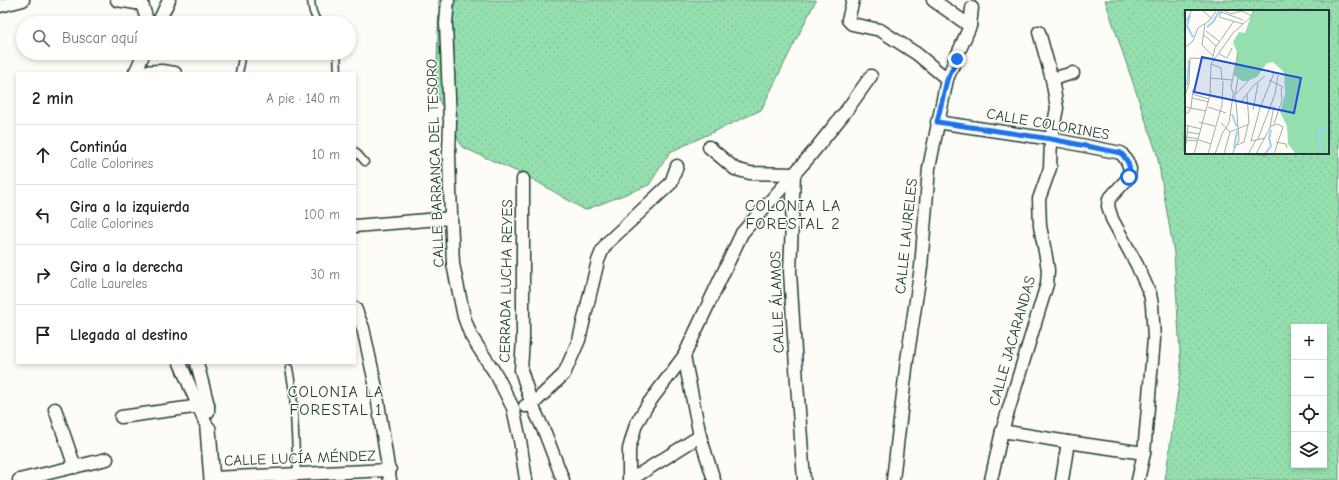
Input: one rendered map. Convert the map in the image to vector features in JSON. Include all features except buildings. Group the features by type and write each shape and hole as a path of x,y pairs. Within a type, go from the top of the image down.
{"street":[{"path":"0,6 23,0"},
{"path":"118,0 142,2 146,16"},
{"path":"161,16 169,0"},
{"name":"CALLE BARRANCA DEL TESORO","path":"448,0 446,23 450,122 449,154 451,218 454,264 464,317 471,336 497,376 514,408 526,480"},
{"path":"853,0 848,20 852,24 880,30 917,54 947,80"},
{"path":"933,0 970,26"},
{"name":"CALLE LAURELES","path":"893,480 907,360 921,267 929,168 937,122 947,80 970,26 972,4"},
{"name":"CALLE JACARANDAS","path":"991,480 1002,431 1047,284 1048,270 1040,226 1039,199 1050,168 1051,139 1057,108 1052,79 1039,32"},
{"path":"141,67 168,72"},
{"path":"1052,79 1073,73"},
{"path":"630,480 629,449 636,424 648,404 684,356 742,233 794,174 846,111 871,76"},
{"name":"CALLE COLORINES","path":"937,122 1051,139 1121,153 1128,161 1130,169 1129,177 1109,199 1108,206 1112,219 1137,265 1150,294 1152,305 1154,339 1144,453 1138,480"},
{"path":"709,148 735,169 750,173 794,174"},
{"path":"514,408 532,405 564,374 579,340 598,261 602,251 607,243 671,183 676,166"},
{"name":"CALLE ÁLAMOS","path":"794,174 790,272 804,480"},
{"name":"CERRADA LUCHA REYES","path":"523,179 523,339 521,370 532,405 545,433 563,480"},
{"path":"356,226 451,218"},
{"path":"356,310 363,328 375,383 390,475"},
{"path":"684,356 700,436 714,480"},
{"path":"181,364 203,406"},
{"path":"197,364 208,429 212,479"},
{"path":"121,417 203,406"},
{"path":"55,409 75,467"},
{"path":"1002,431 1144,453"},
{"path":"630,480 700,436"},
{"path":"1062,480 1068,442"},
{"path":"18,480 107,460"},
{"name":"CALLE LUCÍA MÉNDEZ","path":"212,479 297,474 333,476 390,475"}],"lane":[{"path":"311,0 314,16"},
{"path":"239,72 242,60"},
{"path":"337,60 338,72"},
{"path":"356,152 365,162"},
{"path":"289,368 297,474"}],"green space":[{"path":"439,0 816,0 761,110 670,152 649,185 585,210 529,177 462,147 436,94"},
{"path":"1105,0 1339,0 1339,480 1165,480 1181,370 1174,253 1157,154"}],"district":[{"name":"COLONIA LA FORESTAL 2","path":"793,215"},
{"name":"COLONIA LA FORESTAL 1","path":"336,401"}],"route":[{"path":"957,59 947,80 937,122 1051,139 1121,153 1128,161 1130,169 1129,177"}]}
